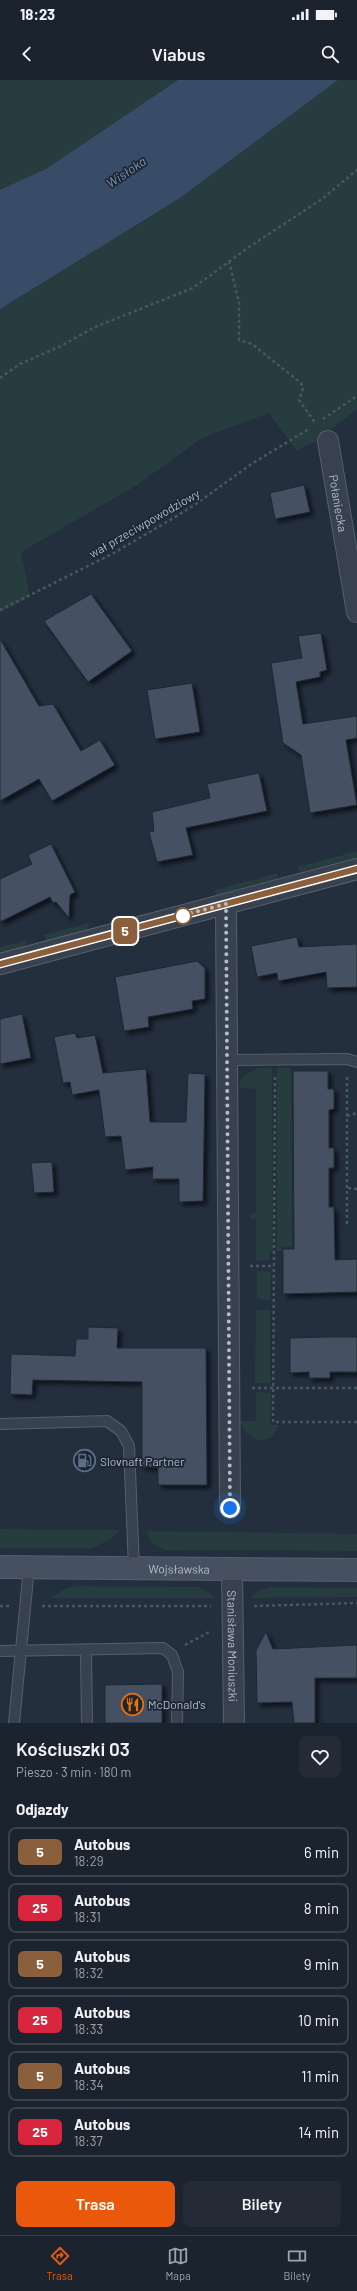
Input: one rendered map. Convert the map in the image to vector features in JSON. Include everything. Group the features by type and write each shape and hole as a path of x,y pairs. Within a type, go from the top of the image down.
{"street":[{"name":"Połaniecka","path":"328,441 357,612"},
{"path":"0,964 357,869"},
{"path":"226,904 230,1508"},
{"name":"Wojsławska","path":"0,1567 357,1570"},
{"name":"Stanisława Moniuszki","path":"232,1569 234,1723"}],"lane":[{"path":"226,1060 352,1061"},
{"path":"0,1424 107,1421 121,1431 129,1446 134,1568"},
{"path":"14,1723 29,1567"},
{"path":"0,1651 163,1648 172,1655 178,1672 177,1723"},
{"path":"86,1650 87,1723"}],"path":[{"path":"0,378 20,364 61,346 94,327 193,288 229,261 322,199 357,170"},
{"path":"229,261 239,303 239,340 252,344 301,383 302,388 299,400 316,424"},
{"name":"wał przeciwpowodziowy","path":"0,610 114,553 193,506 253,464 291,441"},
{"path":"275,1060 276,1251 274,1266 273,1422 357,1422"},
{"path":"347,1224 347,1116 352,1061"},
{"path":"347,1116 357,1113"},
{"path":"348,1188 357,1189"},
{"path":"246,1266 274,1266"},
{"path":"256,1388 357,1388"},
{"path":"0,1606 233,1607 357,1603"},
{"path":"172,1655 185,1645 218,1627"}],"green space":[{"path":"0,80 178,80 46,170 0,190"},
{"path":"338,80 357,80 357,409 318,440 297,451 269,413 202,438 137,485 21,552 30,597 0,613 0,309 180,198"},
{"path":"357,851 357,857 301,872 298,870 298,867"},
{"path":"277,873 277,879 216,895 215,890"},
{"path":"89,923 88,930 47,941 44,935"},
{"path":"26,940 25,947 0,954 0,947"},
{"path":"259,1068 272,1068 273,1251 269,1252 270,1260 256,1261 256,1219 250,1219 251,1214 256,1213 256,1089 239,1088 239,1084 243,1077"},
{"path":"277,1068 291,1068 292,1247 282,1247 282,1251 277,1251"},
{"path":"257,1271 271,1272 270,1300 257,1299"},
{"path":"256,1310 270,1310 270,1383 255,1383"},
{"path":"256,1392 271,1393 270,1425 279,1425 271,1438 258,1441 245,1432 240,1421 256,1421"},
{"path":"0,1529 120,1530 111,1539 92,1548 0,1548"},
{"path":"147,1531 357,1534 357,1551 164,1550 152,1543"},
{"path":"75,1586 198,1587 208,1592 215,1598 51,1598 63,1590"},
{"path":"269,1587 357,1588 357,1597 250,1598 258,1591"}],"water":[{"name":"Wisłoka","path":"178,80 338,80 180,198 0,309 0,190 46,169"}],"building":[{"path":"304,485 310,512 275,519 270,493"},
{"path":"91,594 132,651 88,682 44,621"},
{"path":"321,633 327,670 320,672 320,677 296,682 303,724 357,716 357,738 346,740 357,805 310,813 301,755 283,743 271,663 302,658 298,636"},
{"path":"0,639 39,706 53,704 81,751 100,740 115,765 52,801 39,779 0,801"},
{"path":"192,683 200,732 155,739 147,690"},
{"path":"259,773 267,811 186,828 193,855 157,862 149,832 154,831 152,812 210,798 207,784"},
{"path":"51,844 75,892 70,895 69,918 56,902 53,903 50,897 0,922 0,879 32,864 28,855"},
{"path":"297,937 299,947 357,944 357,987 327,988 326,972 278,981 277,973 257,977 251,946"},
{"path":"197,961 205,968 205,999 192,1001 193,1009 148,1017 149,1027 124,1031 115,977"},
{"path":"22,1014 31,1058 0,1064 0,1019"},
{"path":"75,1033 77,1038 95,1035 103,1073 146,1069 150,1122 186,1122 188,1073 205,1074 203,1201 179,1202 179,1179 152,1179 153,1167 125,1170 121,1136 105,1137 99,1090 72,1095 70,1082 63,1083 54,1037"},
{"path":"293,1071 328,1071 328,1089 334,1089 334,1109 329,1110 329,1148 334,1148 334,1168 329,1168 329,1207 334,1207 335,1260 357,1259 357,1292 283,1294 283,1249 294,1249"},
{"path":"52,1162 54,1192 34,1193 31,1163"},
{"path":"88,1327 118,1328 117,1348 206,1348 207,1485 158,1485 158,1467 142,1467 142,1382 33,1380 32,1395 10,1394 11,1354 75,1356 76,1339 88,1339"},
{"path":"357,1337 357,1372 330,1372 330,1378 309,1378 309,1372 290,1373 290,1338"},
{"path":"266,1632 273,1649 357,1645 357,1678 315,1678 315,1723 294,1723 292,1702 257,1703 256,1650"},
{"name":"McDonald's","path":"162,1684 162,1723 105,1723 105,1685"}],"bus line":[{"name":"5","path":"0,964 357,869"}],"place":[{"name":"Slovnaft Partner","path":"84,1461"},
{"name":"McDonald's","path":"133,1704"}],"route":[{"path":"183,916 180,916 226,904 230,1508"}]}
